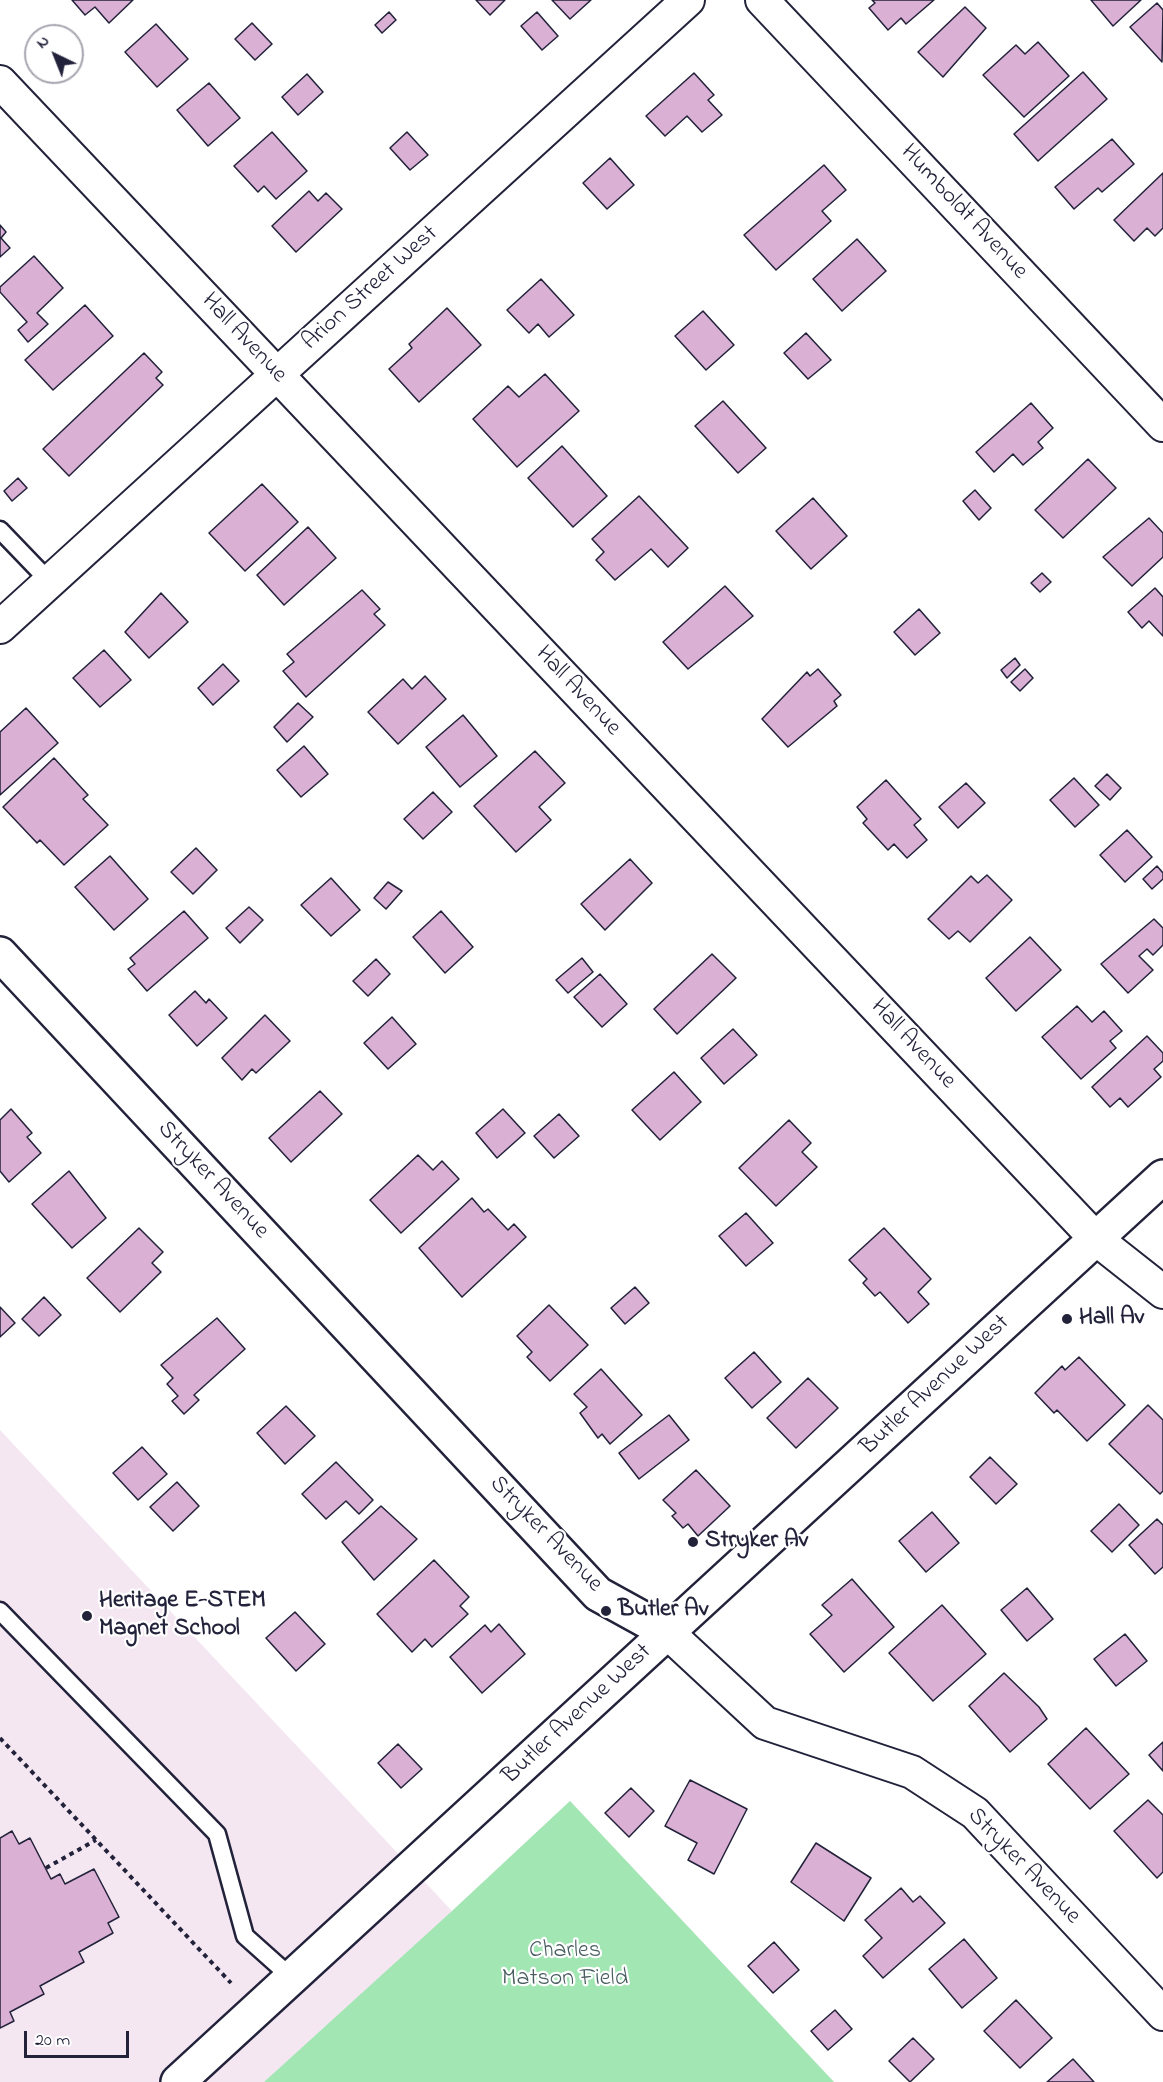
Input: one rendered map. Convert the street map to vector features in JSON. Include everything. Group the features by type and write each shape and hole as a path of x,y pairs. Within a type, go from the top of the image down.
{"street":[{"name":"Arion Street West","path":"0,627 688,0"},
{"name":"Humboldt Avenue","path":"762,0 1163,426"},
{"name":"Hall Avenue","path":"0,82 1096,1239 1163,1292"},
{"name":"Stryker Avenue","path":"0,954 598,1594 667,1632 765,1723 912,1772 975,1813 1163,2014"},
{"name":"Butler Avenue West","path":"178,2082 1163,1177"}],"lane":[{"path":"0,530 49,581"},
{"path":"0,1611 217,1834 245,1936 292,1978"}],"path":[{"path":"0,1738 231,1983"},
{"path":"46,1868 96,1840"}],"shaded area":[{"name":"Heritage E-STEM Magnet School","path":"0,1430 452,1911 570,1801 834,2082 0,2082"}],"green space":[{"name":"Charles Matson Field","path":"570,1801 834,2082 264,2082 452,1911"}],"building":[{"path":"72,0 133,0 109,23 95,7 85,15"},
{"path":"476,0 505,0 490,15"},
{"path":"552,0 591,0 570,19"},
{"path":"872,0 934,0 906,24 901,18 888,30 869,8 875,3"},
{"path":"1091,0 1141,0 1113,26"},
{"path":"1157,3 1163,10 1162,62 1130,27"},
{"path":"965,7 986,28 943,77 918,52"},
{"path":"389,12 396,20 382,33 375,25"},
{"path":"537,12 558,36 542,50 521,26"},
{"path":"252,23 272,44 255,60 235,39"},
{"path":"156,24 188,59 157,87 125,52"},
{"path":"1038,42 1069,76 1024,117 983,75 1016,45 1025,54"},
{"path":"1083,72 1107,99 1038,161 1014,134"},
{"path":"694,73 714,95 708,100 722,115 702,132 687,116 665,136 646,116"},
{"path":"307,74 323,92 298,115 282,97"},
{"path":"209,83 240,118 208,146 177,110"},
{"path":"272,132 307,171 276,199 264,186 258,192 234,166"},
{"path":"407,132 428,155 410,170 390,148"},
{"path":"1112,139 1134,164 1102,192 1098,188 1074,209 1055,187"},
{"path":"610,158 634,185 607,209 583,183"},
{"path":"824,165 846,190 822,211 831,221 776,270 744,235"},
{"path":"1163,173 1163,228 1155,236 1147,228 1134,241 1114,220"},
{"path":"309,191 318,201 326,193 342,209 296,252 272,226"},
{"path":"0,225 6,232 1,238 10,248 0,257"},
{"path":"857,239 886,271 842,311 813,279"},
{"path":"34,256 63,288 37,313 48,324 28,342 18,330 27,322 0,292 0,287"},
{"path":"541,279 574,315 549,337 538,324 529,333 507,310"},
{"path":"85,305 113,336 53,390 25,360"},
{"path":"447,308 481,345 419,402 389,369 412,348 409,344"},
{"path":"703,311 734,345 706,370 675,336"},
{"path":"806,333 831,360 808,379 784,353"},
{"path":"144,353 162,372 156,378 163,385 69,476 43,449"},
{"path":"545,374 579,411 517,467 473,419 508,386 519,397"},
{"path":"723,401 766,448 738,473 695,426"},
{"path":"1031,403 1053,428 1038,442 1043,448 1023,465 1013,454 994,472 976,452"},
{"path":"562,446 607,496 573,527 528,478"},
{"path":"1088,459 1116,488 1063,538 1035,510"},
{"path":"18,478 27,488 12,501 4,491"},
{"path":"262,484 298,522 245,571 209,533"},
{"path":"975,490 991,508 979,520 963,501"},
{"path":"639,496 688,548 668,567 651,549 615,580 596,560 604,552 592,539"},
{"path":"813,498 847,536 811,569 776,531"},
{"path":"1149,518 1163,533 1163,557 1132,586 1103,557"},
{"path":"308,527 336,558 284,605 257,575"},
{"path":"1042,573 1051,582 1040,592 1031,583"},
{"path":"725,586 753,616 688,669 663,642"},
{"path":"1155,588 1163,597 1163,636 1149,621 1142,628 1128,612"},
{"path":"362,590 380,609 374,614 385,625 306,697 283,671 294,662 287,654"},
{"path":"161,593 188,622 149,658 125,632"},
{"path":"919,609 940,633 915,655 894,632"},
{"path":"104,650 131,680 100,707 73,678"},
{"path":"1015,658 1020,665 1007,678 1001,670"},
{"path":"223,664 239,681 213,705 198,688"},
{"path":"818,669 841,695 834,701 837,706 788,747 762,719 807,672 810,676"},
{"path":"1025,669 1033,678 1020,691 1011,682"},
{"path":"425,676 446,699 398,744 368,712 403,679 412,689"},
{"path":"298,703 313,717 287,742 274,727"},
{"path":"26,708 58,743 0,795 0,732"},
{"path":"463,715 497,756 460,787 426,747"},
{"path":"304,746 328,774 301,797 277,770"},
{"path":"535,751 565,783 539,807 551,820 516,852 474,806"},
{"path":"54,758 88,795 83,799 108,825 64,865 40,840 37,843 3,807"},
{"path":"1107,774 1121,788 1110,800 1095,786"},
{"path":"1074,778 1099,805 1075,827 1050,800"},
{"path":"886,780 921,819 914,825 927,840 907,858 894,844 888,850 863,823 867,819 857,807"},
{"path":"966,783 985,803 958,828 939,807"},
{"path":"433,792 452,812 423,839 404,819"},
{"path":"1127,830 1152,857 1125,882 1100,855"},
{"path":"196,848 217,870 193,894 171,872"},
{"path":"110,856 148,899 114,930 75,887"},
{"path":"630,859 652,883 605,930 581,904"},
{"path":"1157,866 1163,873 1163,879 1152,889 1143,879"},
{"path":"987,875 1012,900 970,942 958,931 949,939 928,919 971,876 978,883"},
{"path":"331,878 360,910 331,936 301,905"},
{"path":"388,882 402,891 386,909 374,898"},
{"path":"249,907 263,920 240,943 226,928"},
{"path":"184,911 208,938 147,991 128,969 135,964 130,958"},
{"path":"441,911 473,947 445,973 413,937"},
{"path":"1154,919 1163,928 1163,945 1153,955 1147,949 1139,956 1153,970 1128,993 1101,964"},
{"path":"1030,937 1061,970 1016,1011 986,978"},
{"path":"712,954 736,978 677,1034 654,1009"},
{"path":"582,958 593,972 568,993 556,980"},
{"path":"376,959 390,974 368,996 353,981"},
{"path":"600,974 627,1004 602,1027 574,997"},
{"path":"195,991 206,1003 209,999 227,1018 197,1046 169,1015"},
{"path":"1077,1006 1092,1022 1104,1011 1122,1031 1110,1041 1116,1048 1081,1079 1042,1037"},
{"path":"265,1015 290,1041 256,1073 252,1069 242,1080 222,1058"},
{"path":"392,1017 416,1044 388,1069 364,1043"},
{"path":"733,1029 757,1055 724,1084 701,1058"},
{"path":"1147,1036 1163,1053 1163,1061 1154,1069 1161,1077 1128,1107 1120,1098 1110,1107 1092,1087"},
{"path":"674,1072 701,1102 660,1140 632,1110"},
{"path":"320,1091 342,1114 291,1162 269,1138"},
{"path":"11,1109 32,1133 27,1137 41,1153 9,1182 0,1171 0,1120"},
{"path":"503,1109 525,1133 497,1158 476,1133"},
{"path":"559,1114 579,1136 554,1158 534,1136"},
{"path":"789,1120 811,1143 802,1152 817,1167 776,1206 739,1168"},
{"path":"418,1155 433,1170 442,1161 459,1179 401,1233 370,1200"},
{"path":"69,1171 106,1218 72,1248 32,1204"},
{"path":"472,1198 484,1212 488,1209 508,1230 514,1224 526,1237 462,1297 419,1248"},
{"path":"746,1213 773,1243 746,1266 719,1236"},
{"path":"139,1228 163,1252 152,1263 161,1272 120,1312 87,1278"},
{"path":"884,1228 931,1279 918,1292 929,1304 908,1323 880,1292 875,1296 863,1283 867,1279 849,1260"},
{"path":"635,1287 649,1303 625,1324 611,1308"},
{"path":"44,1297 61,1315 39,1336 22,1319"},
{"path":"549,1305 588,1345 550,1381 527,1357 532,1352 517,1336"},
{"path":"0,1307 15,1323 0,1337"},
{"path":"217,1318 245,1349 194,1395 199,1400 184,1414 172,1401 178,1396 167,1384 173,1378 161,1365"},
{"path":"754,1352 781,1382 752,1408 725,1378"},
{"path":"1079,1357 1125,1405 1087,1441 1057,1410 1054,1413 1035,1393 1062,1366 1065,1370"},
{"path":"601,1369 642,1415 610,1444 602,1434 598,1438 580,1413 587,1407 574,1394"},
{"path":"808,1378 838,1408 796,1448 767,1418"},
{"path":"1148,1405 1163,1420 1163,1491 1160,1494 1109,1444"},
{"path":"286,1406 315,1436 285,1464 257,1433"},
{"path":"669,1415 689,1440 639,1479 619,1453"},
{"path":"142,1447 167,1474 138,1500 113,1473"},
{"path":"990,1457 1017,1484 996,1504 970,1477"},
{"path":"336,1462 373,1500 359,1514 346,1501 326,1519 302,1494"},
{"path":"696,1470 730,1506 698,1536 688,1524 683,1528 672,1516 676,1513 663,1500"},
{"path":"177,1482 199,1506 173,1531 150,1507"},
{"path":"1119,1504 1139,1525 1112,1552 1091,1531"},
{"path":"381,1506 417,1539 374,1580 342,1542"},
{"path":"932,1512 959,1543 926,1572 899,1541"},
{"path":"1157,1519 1163,1525 1163,1567 1155,1574 1129,1545"},
{"path":"434,1560 469,1597 460,1606 468,1614 432,1647 425,1639 412,1652 377,1614"},
{"path":"852,1579 894,1627 844,1672 810,1634 832,1615 822,1605"},
{"path":"1027,1588 1053,1619 1027,1641 1001,1610"},
{"path":"942,1605 986,1654 933,1701 889,1653"},
{"path":"295,1612 325,1644 296,1671 266,1638"},
{"path":"499,1624 525,1654 482,1693 450,1657 485,1625 491,1632"},
{"path":"1125,1634 1147,1661 1116,1686 1094,1659"},
{"path":"1004,1673 1039,1707 1047,1719 1010,1752 969,1706"},
{"path":"1086,1728 1129,1774 1090,1809 1048,1764"},
{"path":"1163,1742 1163,1771 1149,1755"},
{"path":"398,1744 422,1769 401,1788 378,1763"},
{"path":"690,1780 747,1809 714,1874 688,1860 697,1843 665,1826"},
{"path":"631,1788 654,1811 629,1837 605,1813"},
{"path":"1148,1800 1163,1815 1163,1872 1157,1878 1114,1831"},
{"path":"12,1831 19,1844 30,1838 51,1879 60,1874 65,1884 94,1869 119,1917 108,1923 113,1933 79,1952 84,1962 40,1986 44,1994 10,2012 14,2021 0,2028 0,1838"},
{"path":"816,1843 871,1878 844,1921 791,1882"},
{"path":"901,1888 913,1902 920,1896 945,1923 883,1978 863,1956 882,1938 865,1920"},
{"path":"964,1939 997,1978 962,2008 929,1969"},
{"path":"774,1942 799,1970 773,1993 748,1966"},
{"path":"1016,2000 1052,2038 1020,2068 984,2031"},
{"path":"835,2010 852,2029 828,2050 811,2031"},
{"path":"913,2038 934,2059 910,2082 889,2061"},
{"path":"1073,2059 1094,2082 1047,2082"}],"place":[{"name":"Hall Av","path":"1067,1319"},
{"name":"Stryker Av","path":"693,1542"},
{"name":"Butler Av","path":"606,1611"},
{"name":"Heritage E-STEM Magnet School","path":"87,1616"}]}
